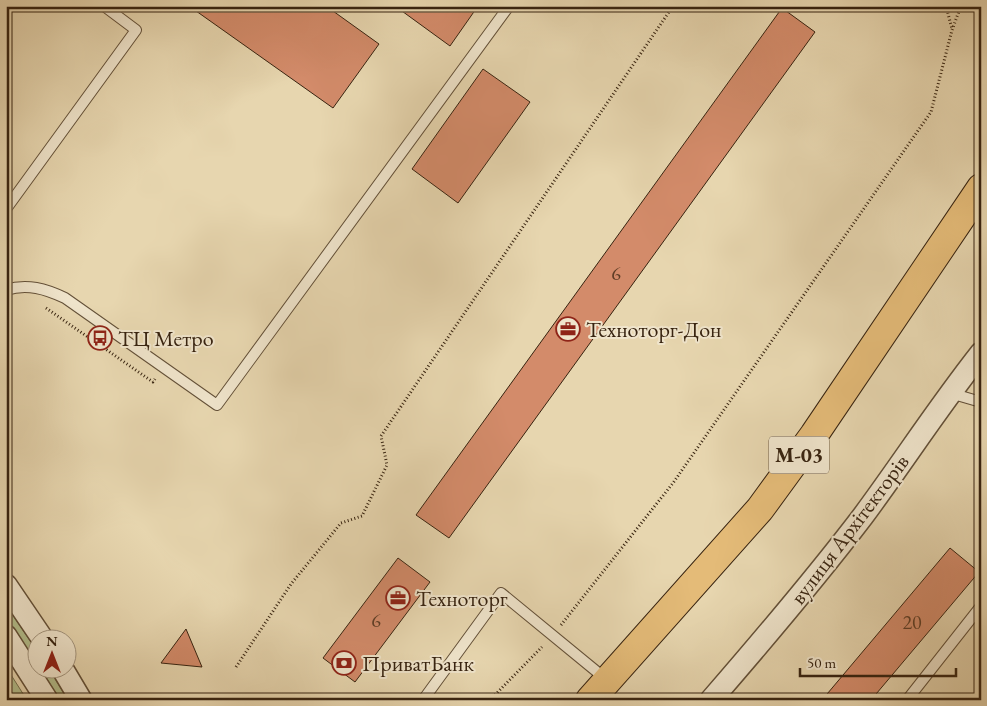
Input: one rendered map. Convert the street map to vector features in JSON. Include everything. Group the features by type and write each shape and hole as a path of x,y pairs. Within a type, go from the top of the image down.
{"highway":[{"name":"М-03","path":"599,690 760,509 814,435 981,188"}],"street":[{"name":"вулиця Архітекторів","path":"711,700 767,636 863,515 950,393 981,353"},
{"path":"6,586 35,628"},
{"path":"6,636 47,700"},
{"path":"68,678 81,700"}],"lane":[{"path":"6,209 136,30 104,6"},
{"path":"11,289 41,288 65,298 217,405 509,6"},
{"path":"950,393 981,402"},
{"path":"423,700 501,593 553,636 599,690"},
{"path":"907,700 981,606"}],"path":[{"path":"236,668 291,584 341,523 362,516 387,465 381,436 673,6"},
{"path":"946,6 952,30"},
{"path":"490,700 553,636 673,482 931,112 952,30 961,6"},
{"path":"11,289 152,382 163,368"}],"green space":[{"path":"6,605 28,638 28,650 6,617"},
{"path":"6,667 27,700 6,700"},
{"path":"47,678 55,678 68,700 60,700"}],"building":[{"path":"189,6 326,6 379,44 333,108"},
{"path":"395,6 478,6 450,46"},
{"path":"782,8 815,32 449,538 416,515"},
{"path":"483,69 530,102 458,203 412,169"},
{"path":"950,548 979,572 871,700 822,700"},
{"path":"398,558 430,582 355,682 323,658"},
{"path":"186,629 202,667 161,663"}],"place":[{"name":"Техноторг-Дон","path":"568,329"},
{"name":"ТЦ Метро","path":"100,338"},
{"name":"Техноторг","path":"398,598"},
{"name":"ПриватБанк","path":"344,663"}]}
